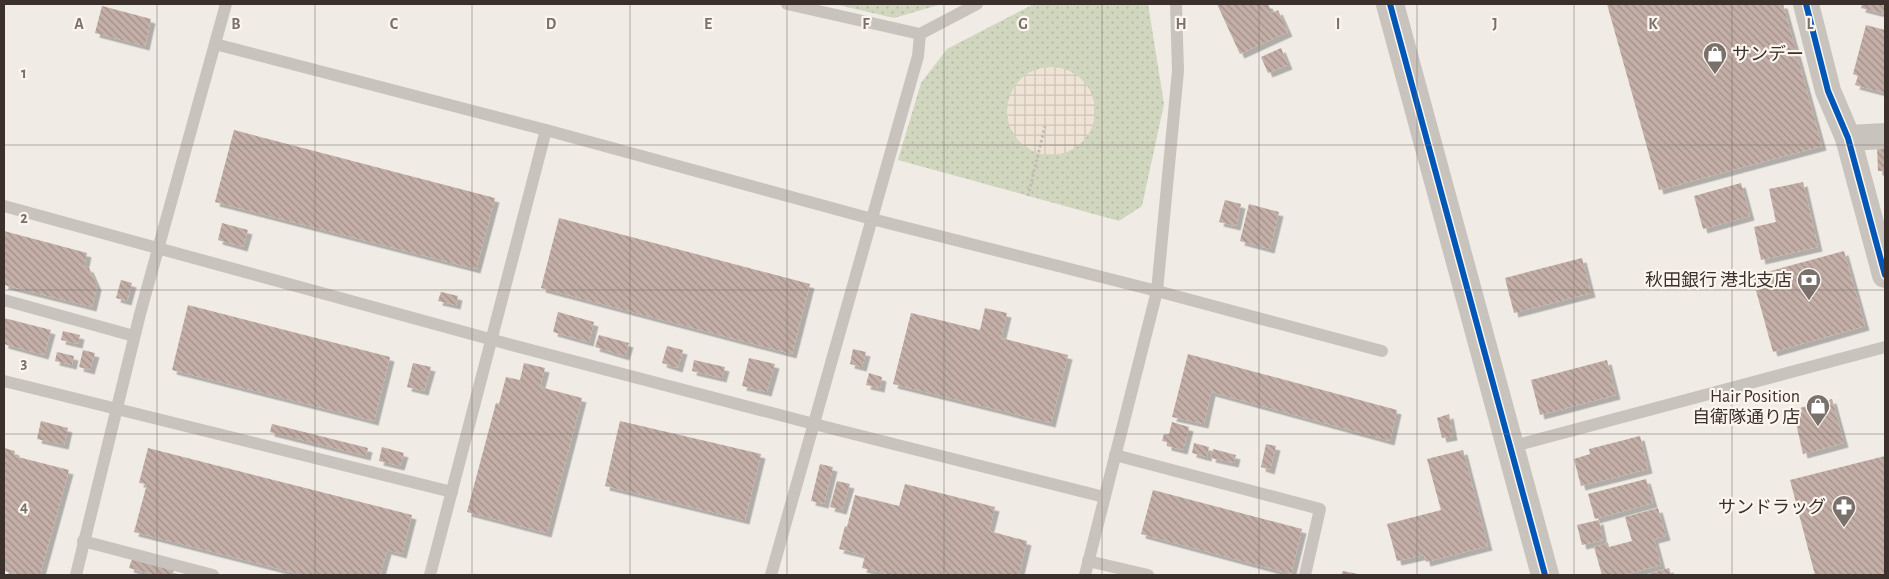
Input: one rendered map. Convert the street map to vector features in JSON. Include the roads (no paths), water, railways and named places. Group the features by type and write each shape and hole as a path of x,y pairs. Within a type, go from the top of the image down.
{"street":[{"path":"1390,4 1545,575"},
{"path":"1806,4 1828,91 1848,138 1885,275"},
{"path":"1848,138 1885,136"}],"lane":[{"path":"76,575 134,336 226,4"},
{"path":"787,4 920,34 976,4"},
{"path":"1085,575 1158,291 1178,71 1174,5"},
{"path":"771,575 918,56 920,34"},
{"path":"215,44 546,130 872,219 1158,291 1382,351"},
{"path":"430,575 546,130"},
{"path":"4,206 491,339 814,424 1104,497"},
{"path":"4,300 134,336"},
{"path":"1510,447 1885,346"},
{"path":"4,381 452,492"},
{"path":"1115,455 1320,509 1305,575"},
{"path":"83,542 213,575"},
{"path":"1088,560 1148,575"}],"place":[{"name":"サンデー","path":"1715,75"},
{"name":"秋田銀行 港北支店","path":"1809,301"},
{"name":"Hair Position 自衛隊通り店","path":"1818,427"},
{"name":"サンドラッグ","path":"1844,528"}]}
